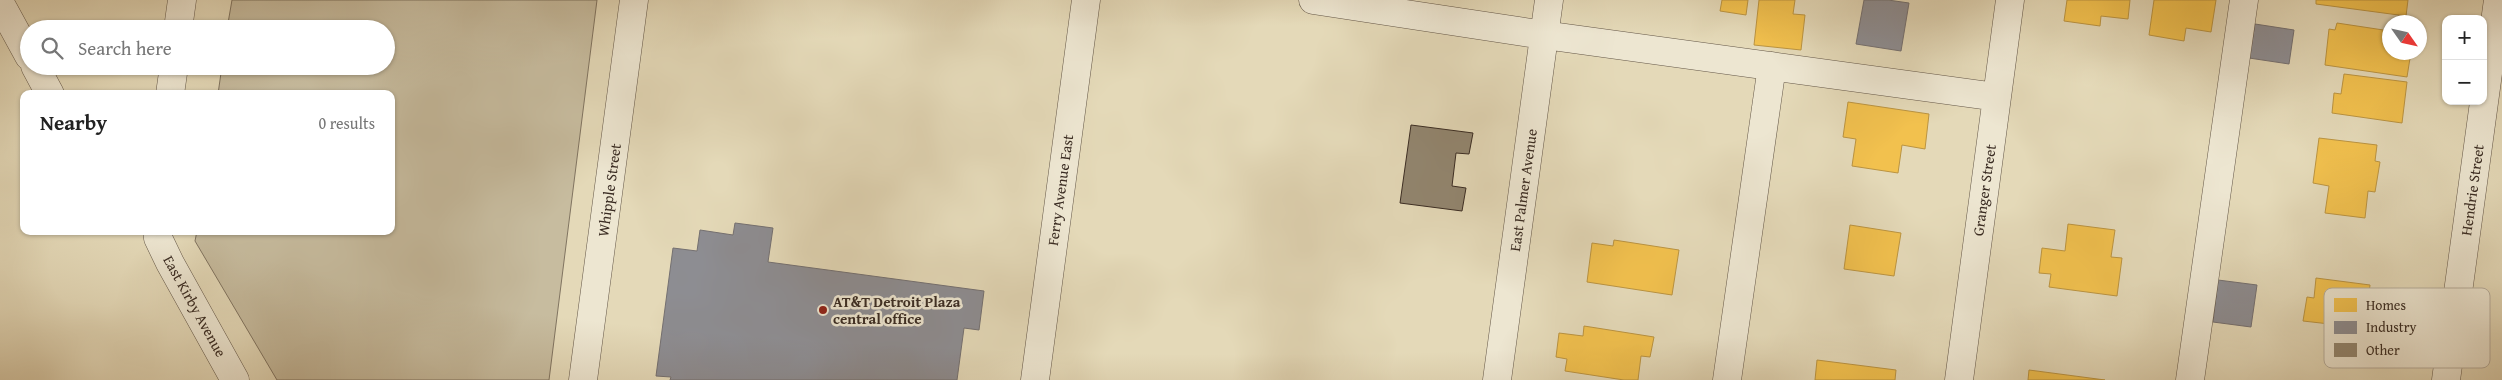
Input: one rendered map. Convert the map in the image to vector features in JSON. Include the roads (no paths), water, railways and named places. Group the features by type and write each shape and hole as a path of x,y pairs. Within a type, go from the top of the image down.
{"street":[{"path":"179,20 182,0"},
{"name":"Whipple Street","path":"583,380 634,0"},
{"name":"Ferry Avenue East","path":"1035,380 1086,0"},
{"path":"1313,0 1544,35 1997,97"},
{"name":"East Palmer Avenue","path":"1497,380 1549,0"},
{"name":"Granger Street","path":"1959,380 2010,0"},
{"path":"2190,380 2244,0"},
{"name":"Hendrie Street","path":"2459,288 2498,0"},
{"path":"0,4 20,40"},
{"path":"1727,380 1772,66"},
{"path":"39,75 48,90"},
{"path":"171,90 173,75"},
{"name":"East Kirby Avenue","path":"158,235 170,263 235,380"}],"place":[{"name":"AT&T Detroit Plaza central office","path":"823,310"}]}
